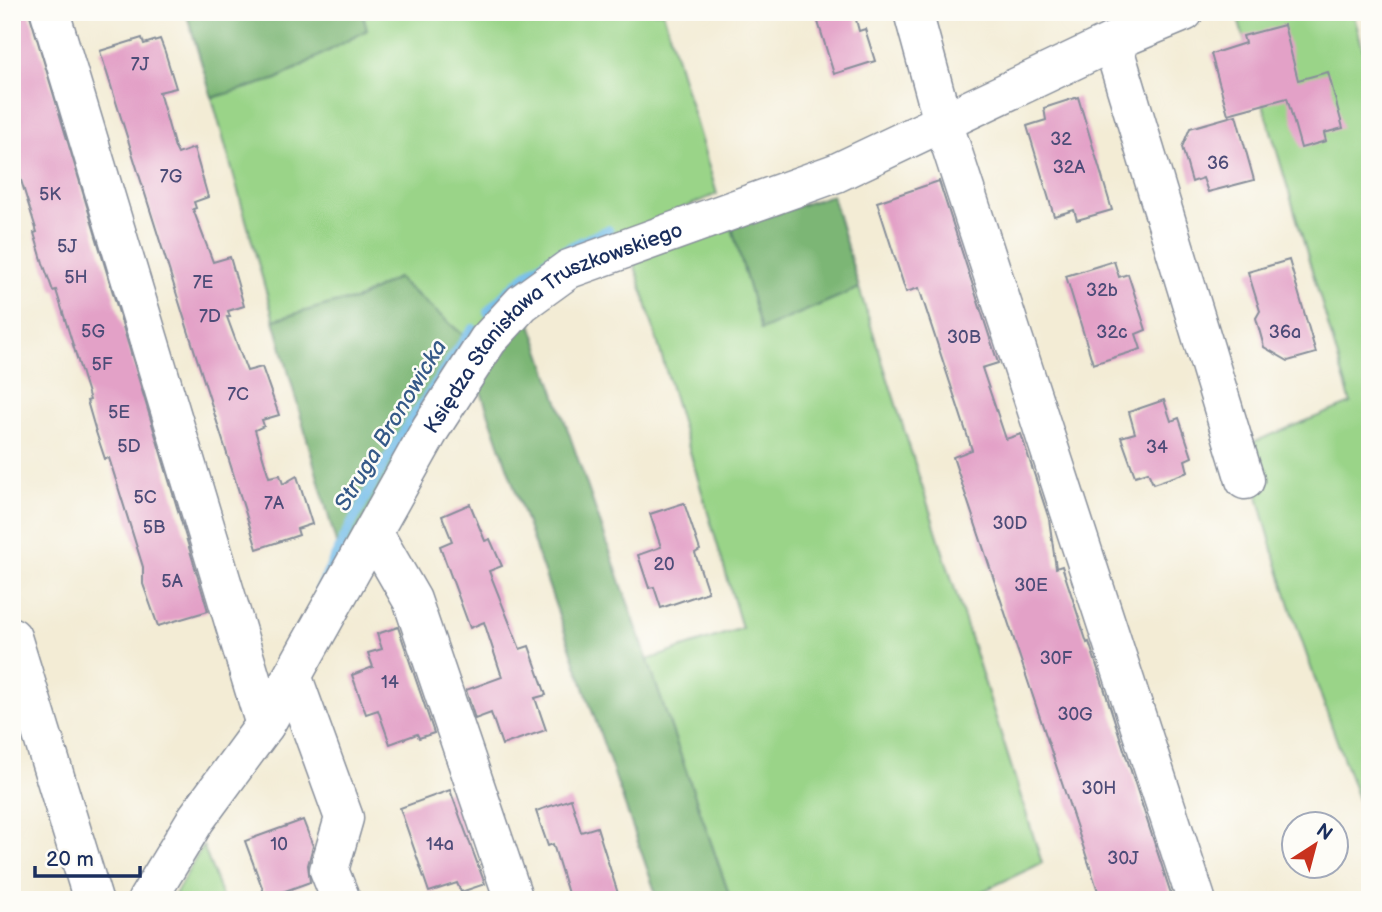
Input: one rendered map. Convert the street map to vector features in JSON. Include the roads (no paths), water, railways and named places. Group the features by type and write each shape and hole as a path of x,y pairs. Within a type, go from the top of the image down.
{"street":[{"path":"50,12 265,725"},
{"path":"913,12 943,122 1196,899"},
{"name":"Księdza Stanisława Truszkowskiego","path":"147,900 197,819 265,725 431,428 459,383 488,340 522,303 569,269 836,173 1112,42 1184,12"},
{"path":"1112,42 1245,480"},
{"path":"374,534 412,600 514,900"},
{"path":"12,637 93,900"},
{"path":"293,678 344,818 329,870 341,900"}],"waterway":[{"name":"Struga Bronowicka","path":"488,312 515,284 543,263 608,230"},
{"name":"Struga Bronowicka","path":"320,589 386,461 452,357 473,329"}]}
